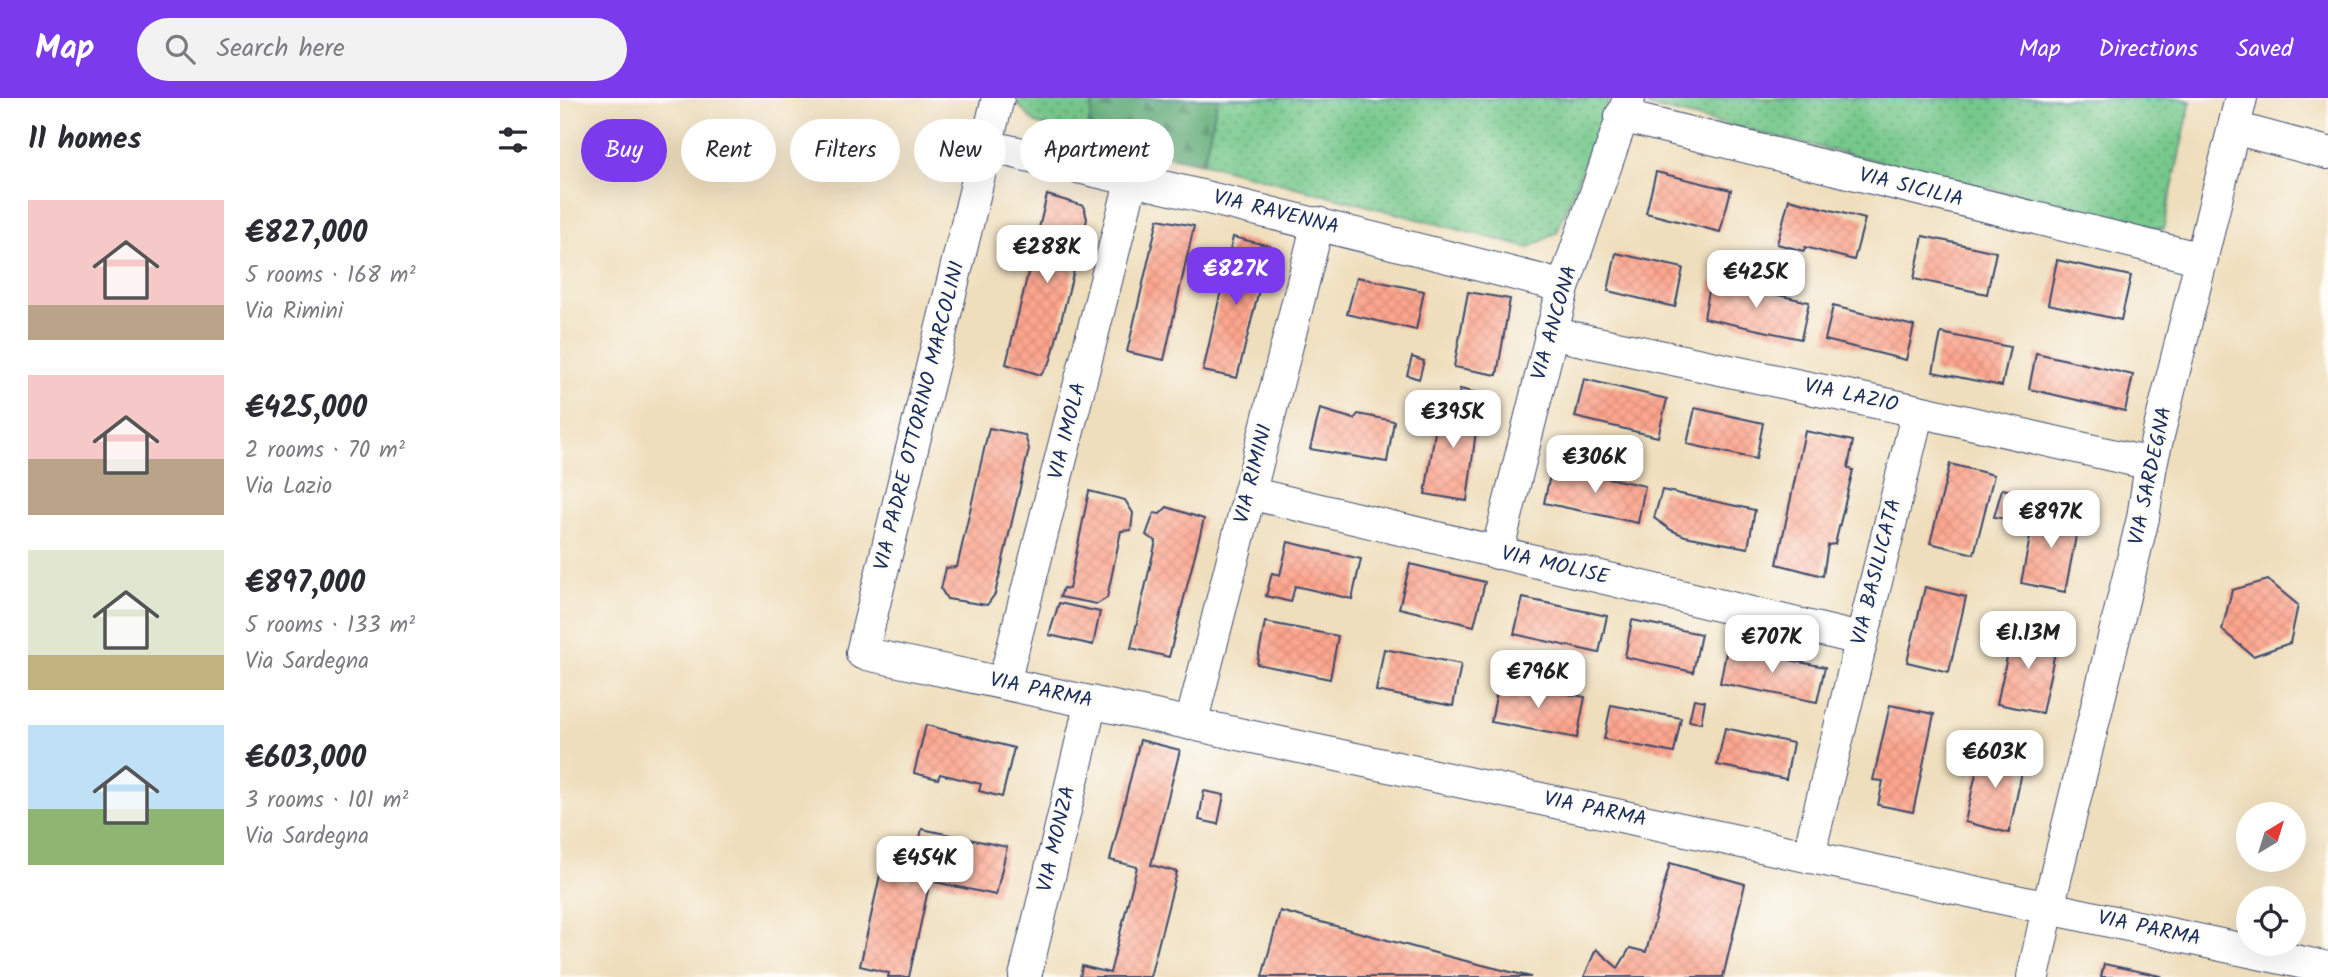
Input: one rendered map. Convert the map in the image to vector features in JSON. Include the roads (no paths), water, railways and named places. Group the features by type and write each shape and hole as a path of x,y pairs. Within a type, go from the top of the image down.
{"street":[{"name":"VIA PADRE OTTORINO MARCOLINI","path":"993,119 998,98"},
{"name":"VIA SICILIA","path":"1625,107 2202,259"},
{"name":"VIA ANCONA","path":"1497,553 1550,333 1625,107"},
{"name":"VIA SARDEGNA","path":"2033,977 2143,518 2151,464 2237,113"},
{"path":"2237,113 2328,153"},
{"name":"VIA PADRE OTTORINO MARCOLINI","path":"862,653 978,182"},
{"name":"VIA IMOLA","path":"1004,683 1131,182"},
{"name":"VIA RAVENNA","path":"1149,182 1318,223 1563,288"},
{"name":"VIA RIMINI","path":"1191,724 1318,223"},
{"name":"VIA LAZIO","path":"1550,333 2125,456 2151,464"},
{"name":"VIA BASILICATA","path":"1811,857 1813,837 1860,639 1918,411"},
{"name":"VIA MOLISE","path":"1249,493 1860,639"},
{"name":"VIA PARMA","path":"862,653 2328,968"},
{"name":"VIA MONZA","path":"1025,977 1091,702"}]}
